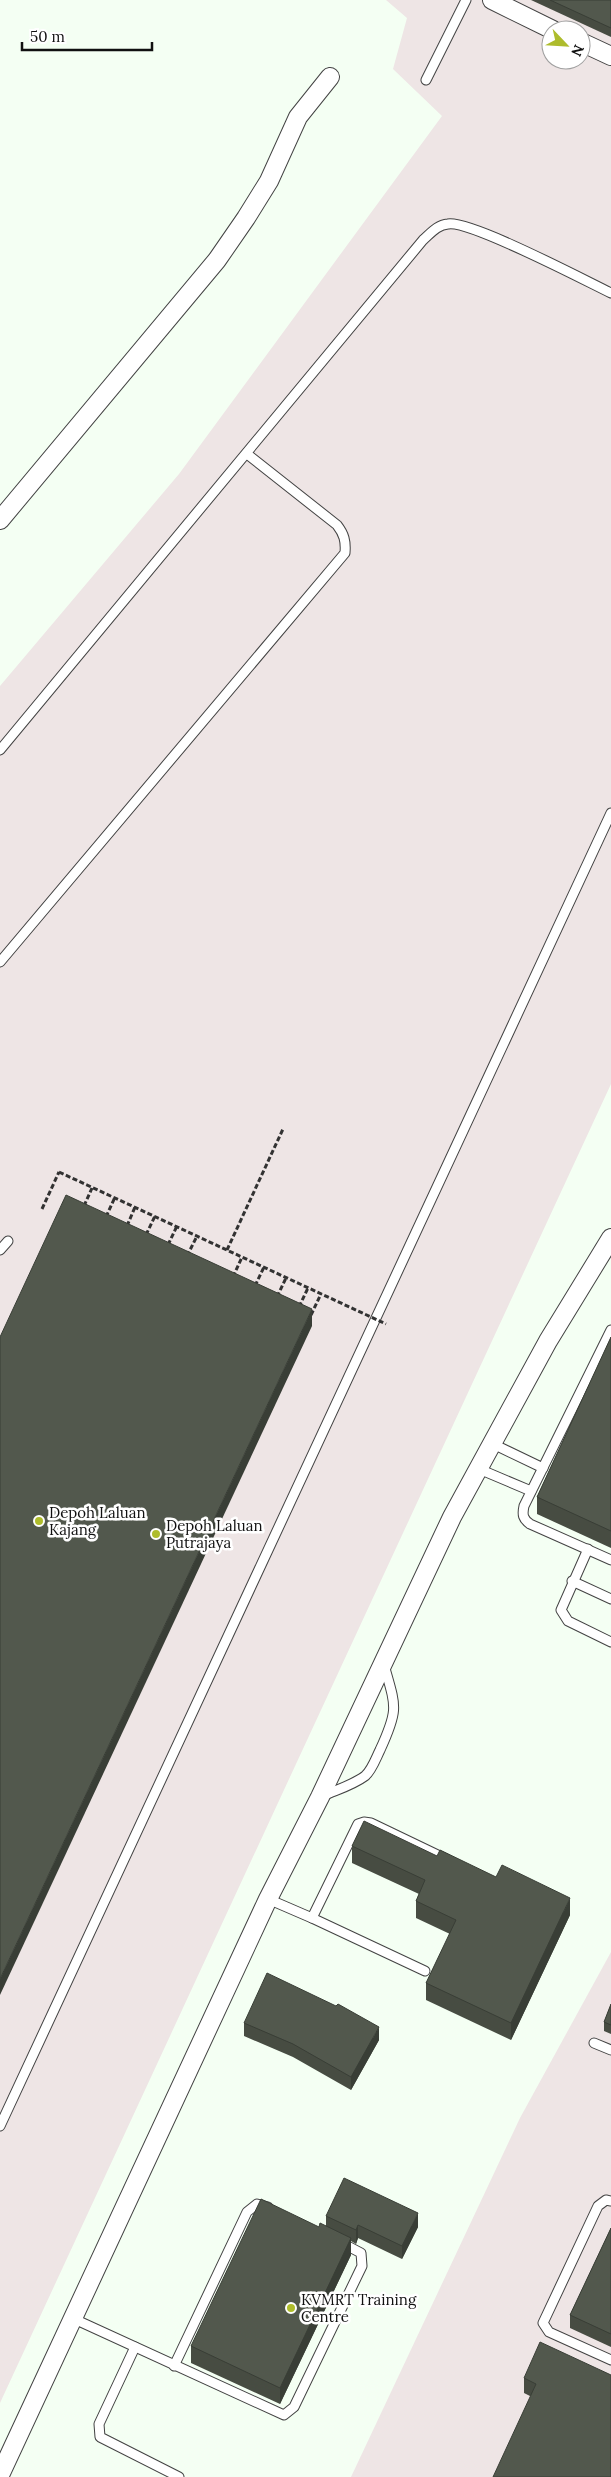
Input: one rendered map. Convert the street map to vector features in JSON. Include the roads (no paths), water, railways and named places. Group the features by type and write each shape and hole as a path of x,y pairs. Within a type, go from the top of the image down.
{"street":[{"path":"492,0 541,24"},
{"path":"591,47 611,56"},
{"path":"0,520 217,260 269,181 298,117 330,77"},
{"path":"0,2474 268,1899 320,1797 452,1517 548,1341 611,1238"}],"lane":[{"path":"426,80 466,0"},
{"path":"0,750 423,240 436,228 448,223 474,228 611,293"},
{"path":"0,962 340,561 344,553 346,543 343,533 337,525 247,454"},
{"path":"0,2126 611,813"},
{"path":"0,1250 8,1241"},
{"path":"610,1336 531,1491 522,1513 525,1520 530,1524 611,1560"},
{"path":"491,1443 543,1468"},
{"path":"478,1469 531,1491"},
{"path":"588,1549 562,1604 563,1616 611,1642"},
{"path":"572,1581 611,1600"},
{"path":"320,1797 357,1781 366,1775 373,1765 395,1712 384,1662"},
{"path":"312,1918 358,1824 364,1822 371,1823 446,1859"},
{"path":"268,1899 425,1971"},
{"path":"594,2043 611,2050"},
{"path":"611,2201 606,2200 598,2206 543,2324 549,2332 611,2360"},
{"path":"174,2366 247,2212 258,2204 281,2214"},
{"path":"72,2318 277,2414 284,2415 290,2412 362,2266 361,2253 331,2237"},
{"path":"135,2347 99,2424 100,2437 180,2477"}],"place":[{"name":"Depoh Laluan Kajang","path":"39,1521"},
{"name":"Depoh Laluan Putrajaya","path":"156,1534"},
{"name":"KVMRT Training Centre","path":"291,2308"}]}
